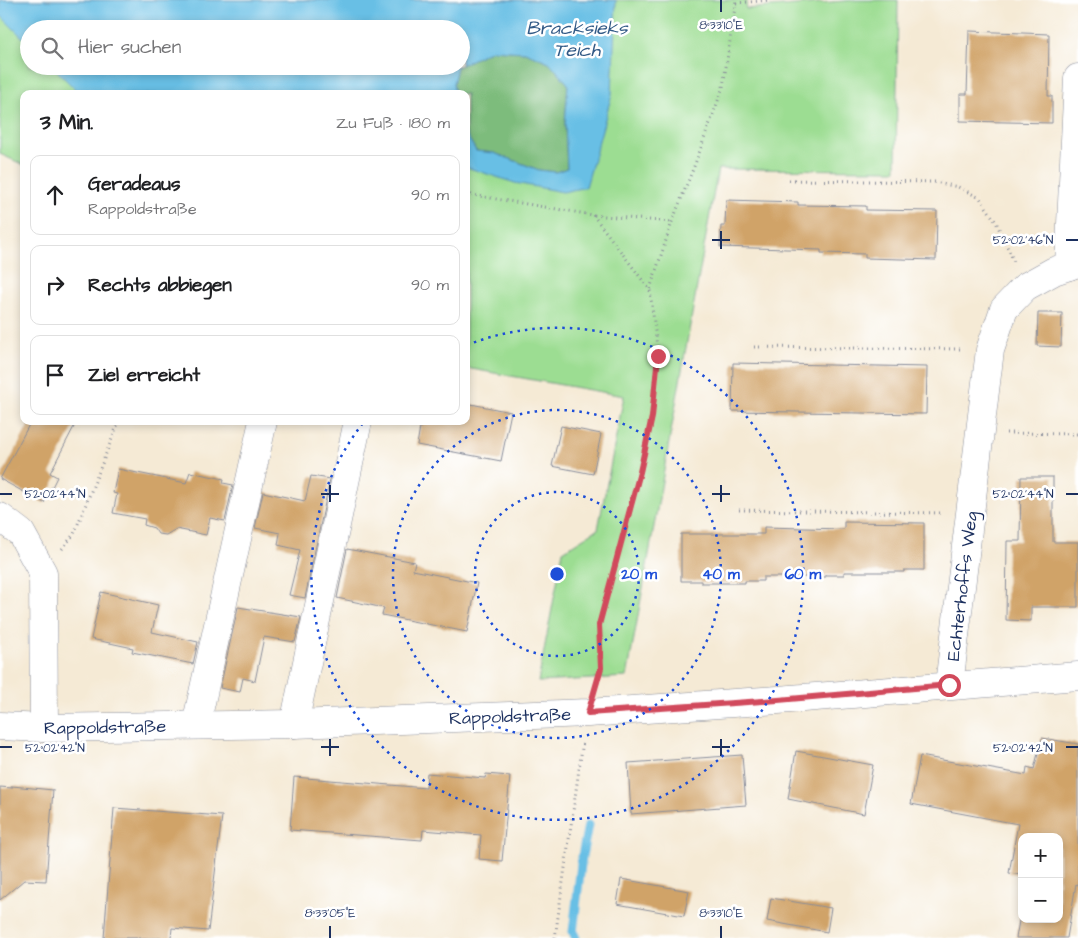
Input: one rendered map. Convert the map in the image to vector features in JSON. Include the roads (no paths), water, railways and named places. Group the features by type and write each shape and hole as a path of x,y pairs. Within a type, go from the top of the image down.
{"street":[{"path":"1073,264 1078,78"},
{"name":"Echterhoffs Weg","path":"949,685 990,350 1004,309 1025,286 1054,270 1073,264"},
{"path":"196,725 261,425"},
{"path":"294,724 357,425"},
{"path":"0,517 21,533 43,573 44,728"},
{"name":"Rappoldstraße","path":"0,726 44,728 294,724 588,713 1078,676"}],"water":[{"name":"Bracksieks Teich","path":"0,0 616,0 612,94 586,187 563,192 515,183 470,168 470,141 476,151 494,153 539,170 556,172 567,168 565,124 568,84 549,62 525,52 492,50 470,61 470,20 20,20 20,35 0,15"},
{"path":"61,75 455,75 453,84 454,90 76,90"}],"waterway":[{"path":"576,938 573,932 582,856 588,825"}]}
